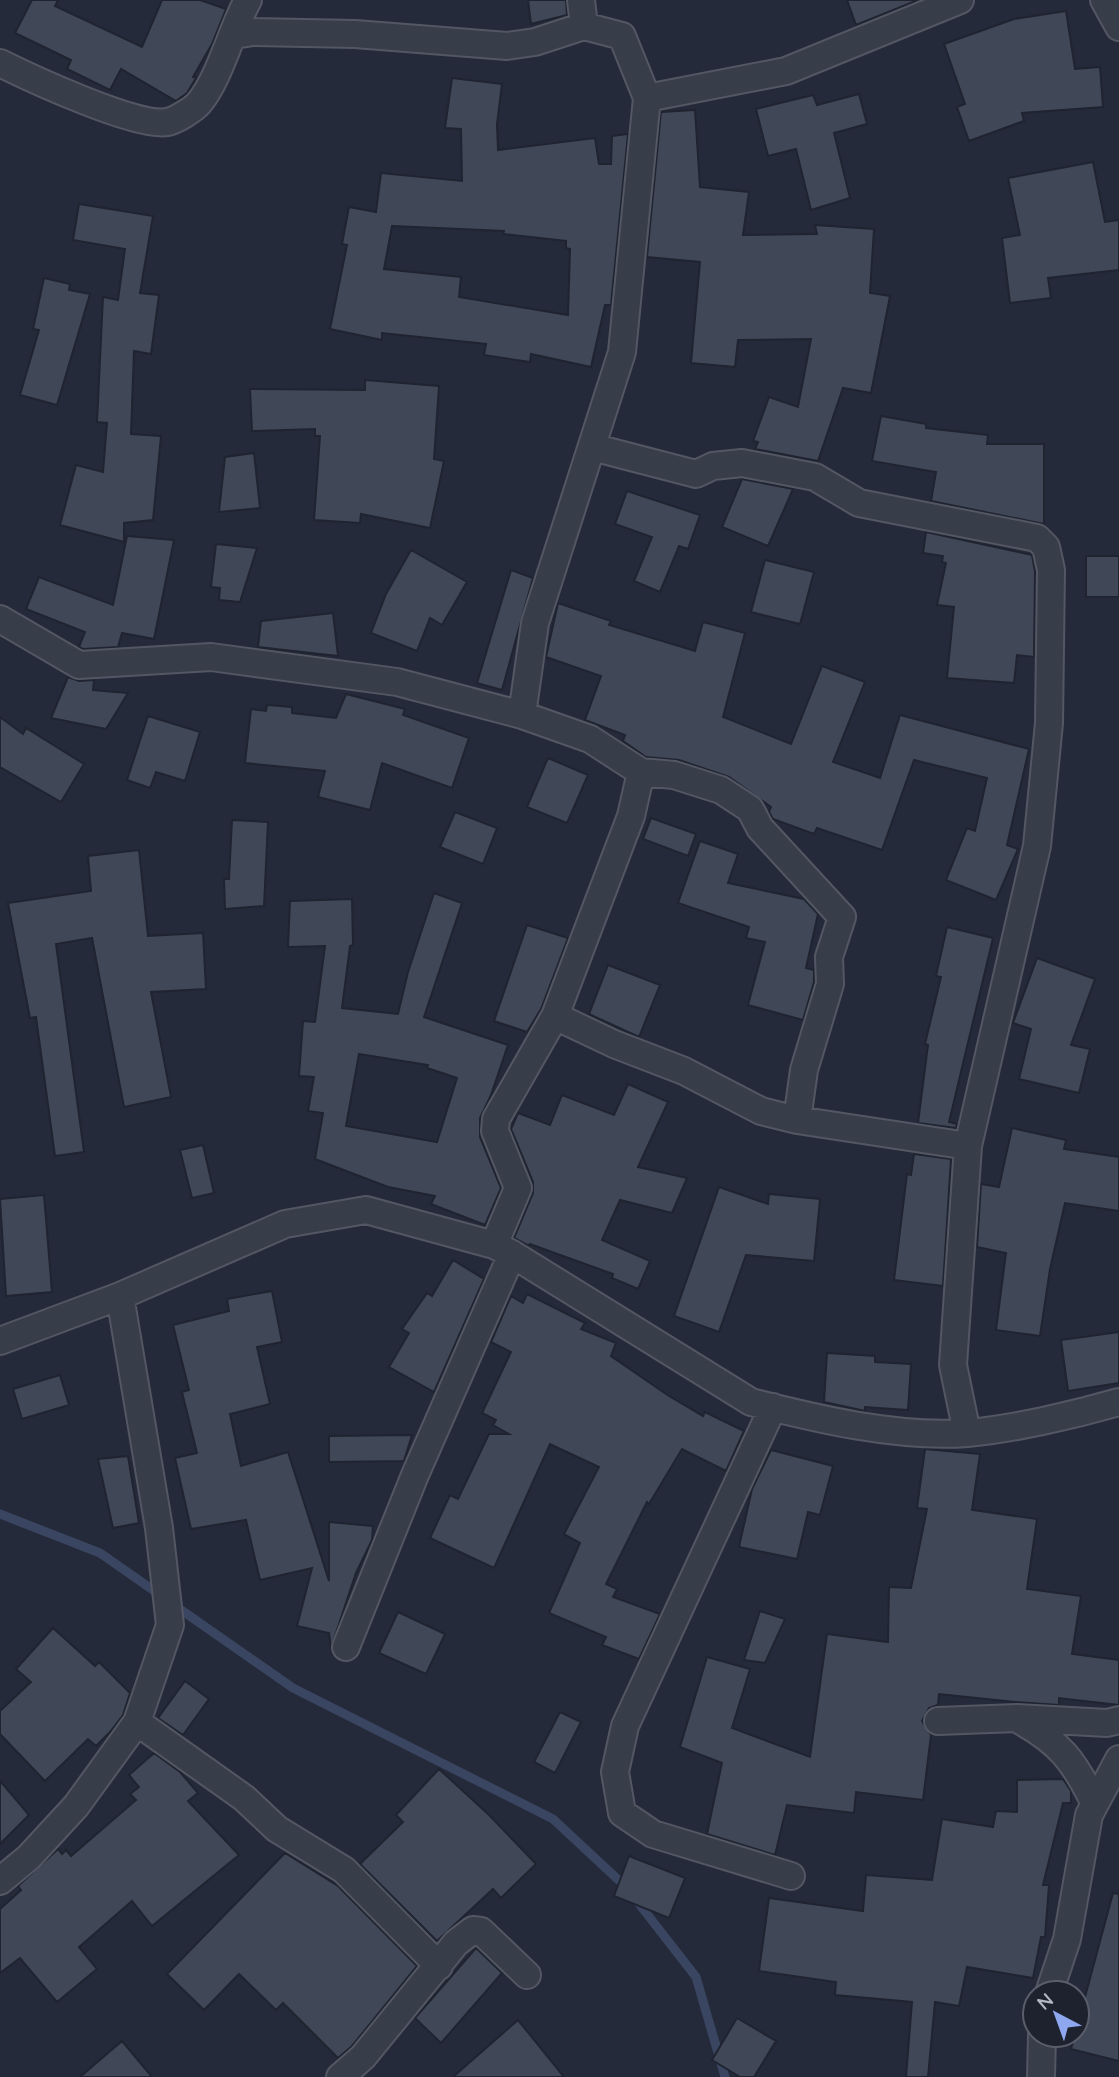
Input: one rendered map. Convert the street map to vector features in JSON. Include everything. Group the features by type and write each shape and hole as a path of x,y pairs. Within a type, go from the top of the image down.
{"street":[{"path":"647,98 786,71 960,0"},
{"path":"1104,0 1119,27"},
{"path":"0,63 44,84 145,121 169,122 199,103 244,19 355,34 507,46 535,42 582,13 622,36 647,98 622,352 535,623 522,715"},
{"path":"592,447 696,474 713,466 742,463 815,477 859,503 1037,537 1046,547 1051,570 1049,723 1037,846 968,1146 953,1365 967,1433"},
{"path":"0,619 79,665 211,657 397,682 522,715 590,738 641,772 674,775 721,790 750,809 760,828 842,917 829,957 830,984 804,1070 797,1120"},
{"path":"346,1647 503,1249 518,1188 495,1131 496,1119 555,1016 631,816 641,772"},
{"path":"555,1016 614,1044 684,1072 761,1111 797,1120 968,1146"},
{"path":"0,1341 120,1296 285,1224 366,1210 503,1249 751,1402 878,1429 967,1433 1119,1402"},
{"path":"0,1881 29,1857 76,1806 137,1722 170,1625 159,1528 120,1296"},
{"path":"773,1407 625,1726 615,1772 622,1813 653,1834 791,1876"},
{"path":"1017,1718 1053,1739 1081,1775 1094,1802"},
{"path":"938,1721 1017,1718 1107,1723 1119,1720"},
{"path":"137,1722 244,1798 277,1829 344,1870 439,1966"},
{"path":"1054,1979 1067,1939 1089,1815 1119,1759"},
{"path":"340,2077 363,2057 456,1943 472,1930 481,1931 527,1975"},
{"path":"1041,2077 1042,2049"}],"building":[{"path":"32,0 58,0 55,6 142,47 162,0 200,0 226,9 212,44 193,77 196,78 187,93 176,101 121,69 110,90 67,69 71,60 15,33"},
{"path":"528,0 566,0 567,15 531,24"},
{"path":"847,0 918,0 856,25"},
{"path":"1066,11 1075,69 1100,67 1103,107 1022,113 1024,121 969,141 957,107 965,104 944,44 1014,19"},
{"path":"452,78 502,84 497,124 498,150 595,138 599,164 611,164 612,136 628,134 611,305 605,305 591,367 531,354 530,362 484,355 486,344 382,333 382,340 330,329 347,245 342,244 349,207 376,212 381,173 462,181 461,129 445,128","holes":["392,226 504,231 503,234 566,241 566,248 570,249 568,315 459,297 461,277 384,269"]},
{"path":"859,94 867,124 834,133 850,198 811,210 796,149 768,156 756,109 813,95 817,105"},
{"path":"695,110 700,187 749,192 743,235 817,234 815,225 874,229 870,293 890,296 871,393 843,388 818,461 755,449 758,442 753,441 769,397 798,407 811,339 738,340 735,367 691,363 700,262 647,257 661,112"},
{"path":"1093,162 1105,222 1119,220 1119,270 1048,278 1051,298 1010,303 1002,238 1020,235 1008,178"},
{"path":"79,204 153,216 140,293 159,295 151,354 134,351 131,434 161,436 153,520 124,523 124,542 60,525 76,465 103,472 107,423 97,422 103,297 118,300 125,249 73,240"},
{"path":"44,278 70,284 69,290 90,294 57,405 20,395 39,330 33,329"},
{"path":"365,380 439,386 434,459 444,461 430,528 361,514 360,523 314,520 320,436 315,436 315,429 252,431 250,389 365,390"},
{"path":"881,416 926,424 926,428 988,435 987,444 1044,444 1044,524 931,501 936,472 872,461"},
{"path":"254,453 260,508 219,512 225,457"},
{"path":"742,479 793,489 768,546 722,527"},
{"path":"627,491 700,515 688,549 679,546 660,592 634,581 652,537 615,524"},
{"path":"926,532 1032,555 1035,572 1034,657 1017,655 1014,683 947,678 954,607 937,605 946,563 942,562 943,556 923,553"},
{"path":"127,536 174,540 154,639 122,633 118,647 83,649 79,647 85,632 26,609 39,577 113,605"},
{"path":"216,544 257,548 240,602 219,600 220,588 211,587"},
{"path":"411,550 467,582 442,625 430,618 417,651 371,633 386,594"},
{"path":"1086,556 1119,556 1119,597 1086,597"},
{"path":"765,560 814,572 800,624 751,612"},
{"path":"511,570 533,578 502,690 477,683"},
{"path":"558,603 611,621 609,625 695,651 703,622 745,633 723,717 791,744 822,666 865,682 833,762 880,778 900,715 1029,749 1007,845 1018,849 996,900 946,880 967,828 975,831 987,778 914,760 882,850 817,828 814,834 773,819 769,812 771,807 729,777 679,760 646,757 623,741 625,735 585,720 601,676 546,657"},
{"path":"333,613 338,656 258,647 261,621"},
{"path":"68,677 79,681 94,680 93,690 128,693 106,729 51,718"},
{"path":"346,694 405,709 403,715 469,738 452,788 382,763 370,810 318,797 325,771 245,763 251,709 266,711 267,705 292,707 292,713 336,718"},
{"path":"148,716 200,732 185,781 156,772 150,788 127,780"},
{"path":"0,717 23,734 26,728 84,764 61,802 0,767"},
{"path":"548,758 588,775 567,823 527,807"},
{"path":"455,812 497,828 483,864 440,847"},
{"path":"651,818 696,834 688,856 643,839"},
{"path":"232,820 268,822 264,906 225,909 224,879 229,879"},
{"path":"700,841 738,854 728,883 804,899 818,914 806,968 814,970 814,982 803,1020 748,1005 765,942 746,938 749,927 678,903"},
{"path":"139,850 148,936 203,933 206,989 151,992 171,1097 124,1107 92,938 56,944 84,1152 55,1156 36,1017 30,1018 8,903 91,891 88,856"},
{"path":"434,893 462,903 424,1017 508,1045 480,1118 480,1137 501,1188 485,1225 431,1204 435,1196 388,1187 315,1159 323,1113 308,1111 314,1077 299,1076 303,1021 315,1022 325,946 288,947 290,901 352,899 353,945 350,946 342,1008 398,1014 408,972","holes":["359,1054 428,1065 427,1068 457,1078 437,1142 346,1126"]},
{"path":"527,925 568,938 541,1009 527,1032 494,1021"},
{"path":"947,927 993,938 949,1122 957,1124 956,1128 918,1123 928,1045 925,1044 941,977 936,976"},
{"path":"1037,958 1095,979 1071,1045 1090,1049 1079,1093 1019,1079 1031,1029 1013,1023"},
{"path":"608,965 660,985 639,1037 589,1014"},
{"path":"628,1084 668,1102 638,1167 687,1178 672,1213 620,1200 602,1240 650,1261 638,1289 612,1278 613,1274 530,1244 529,1246 514,1238 533,1193 533,1182 511,1129 518,1113 550,1125 562,1095 614,1115"},
{"path":"1012,1128 1066,1140 1064,1149 1119,1157 1119,1211 1065,1203 1050,1269 1040,1336 996,1330 1006,1253 977,1247 981,1184 999,1187"},
{"path":"203,1145 214,1193 192,1198 180,1150"},
{"path":"914,1154 951,1159 943,1286 894,1280 907,1174 911,1175"},
{"path":"719,1187 768,1204 769,1194 820,1199 814,1261 746,1255 719,1332 674,1316"},
{"path":"44,1195 52,1292 6,1296 0,1199"},
{"path":"453,1260 484,1279 434,1392 389,1367 409,1333 402,1329 427,1293 432,1296"},
{"path":"272,1291 282,1342 257,1347 270,1404 230,1414 241,1466 288,1452 329,1581 329,1522 373,1526 372,1540 356,1573 331,1648 329,1633 297,1626 312,1568 260,1580 246,1520 191,1529 175,1458 197,1453 182,1392 189,1390 173,1325 229,1311 227,1299"},
{"path":"527,1294 585,1323 581,1329 616,1343 611,1356 669,1396 703,1416 705,1412 744,1431 726,1471 682,1449 649,1504 647,1502 606,1584 617,1589 613,1597 660,1614 639,1659 602,1645 606,1637 549,1613 580,1543 564,1534 599,1467 550,1444 494,1568 430,1538 450,1495 458,1499 489,1434 509,1434 493,1425 496,1420 482,1413 511,1352 491,1342 511,1296 523,1303"},
{"path":"1119,1332 1119,1383 1068,1391 1061,1340"},
{"path":"827,1353 875,1356 875,1362 911,1364 908,1410 865,1407 865,1411 824,1402"},
{"path":"60,1375 69,1405 22,1419 13,1389"},
{"path":"412,1435 404,1461 329,1462 329,1436"},
{"path":"925,1449 980,1454 972,1510 1037,1519 1027,1589 1081,1596 1072,1654 1119,1660 1119,1705 1059,1698 1059,1705 939,1694 938,1705 929,1708 922,1721 931,1735 923,1800 856,1792 854,1813 787,1805 775,1855 707,1834 722,1763 680,1747 707,1657 750,1669 732,1728 810,1757 827,1634 888,1642 889,1587 911,1588 927,1509 917,1508"},
{"path":"771,1450 833,1466 820,1515 808,1512 797,1559 739,1547 752,1489"},
{"path":"128,1456 139,1523 113,1528 98,1459"},
{"path":"760,1611 785,1619 765,1663 744,1660"},
{"path":"398,1612 445,1634 426,1674 379,1653"},
{"path":"53,1628 95,1666 99,1662 130,1693 123,1715 110,1732 96,1746 88,1739 45,1781 0,1734 0,1711 31,1682 16,1669"},
{"path":"185,1681 209,1699 183,1735 158,1718"},
{"path":"560,1712 581,1722 555,1773 534,1762"},
{"path":"154,1753 180,1772 198,1793 188,1801 239,1855 152,1926 132,1901 79,1947 97,1969 57,2002 20,1958 0,1973 0,1909 21,1890 18,1886 58,1849 62,1854 66,1850 71,1856 136,1800 130,1794 139,1787 129,1775"},
{"path":"439,1769 489,1815 536,1864 501,1898 493,1889 437,1941 360,1864 403,1822 396,1815"},
{"path":"1063,1779 1071,1791 1071,1803 1063,1803 1043,1885 1049,1885 1045,1937 1041,1937 1033,1978 967,1967 959,2006 935,2002 928,2077 906,2077 912,2002 835,1995 836,1982 759,1971 769,1898 863,1911 866,1875 932,1880 942,1819 993,1827 996,1811 1017,1812 1017,1780"},
{"path":"0,1781 29,1815 0,1844"},
{"path":"285,1853 338,1886 417,1966 352,2046 338,2058 283,2003 276,2010 239,1974 204,2010 167,1974"},
{"path":"629,1856 685,1878 669,1918 614,1896"},
{"path":"1113,1893 1119,1894 1119,2061 1071,2049 1091,2049 1090,1979"},
{"path":"476,1948 502,1973 441,2043 415,2018"},
{"path":"737,2018 776,2041 754,2077 740,2077 712,2060"},
{"path":"518,2020 564,2077 453,2077"},
{"path":"122,2041 152,2077 80,2077"}],"waterway":[{"path":"0,1514 100,1553 163,1597"},
{"path":"174,1605 293,1688 553,1819 626,1887 696,1977 725,2077"}]}
